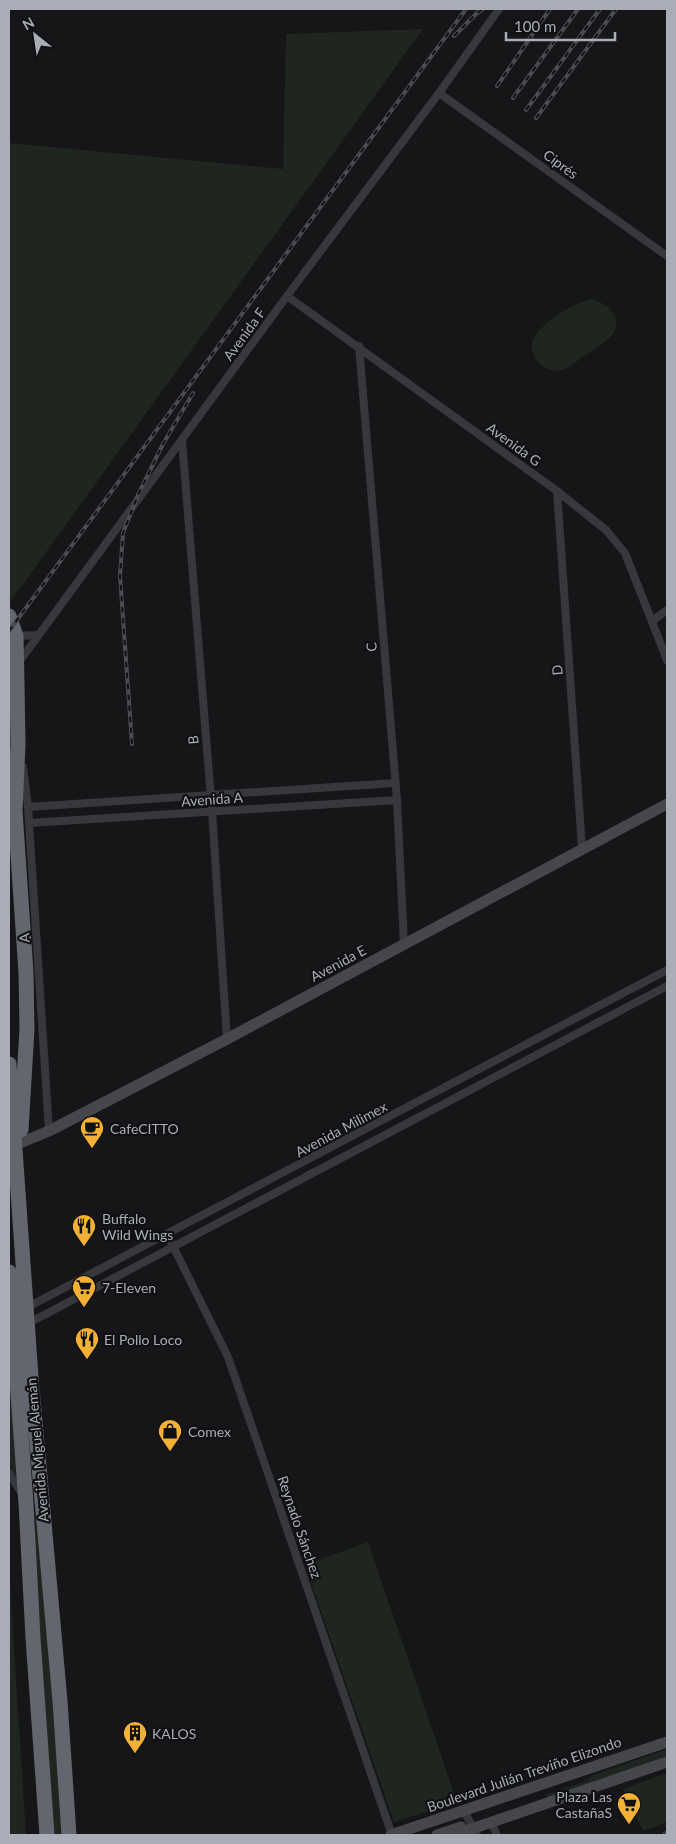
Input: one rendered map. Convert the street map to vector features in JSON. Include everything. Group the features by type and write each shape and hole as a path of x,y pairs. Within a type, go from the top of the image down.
{"highway":[{"path":"9,616 16,636 13,675 18,744 15,811 26,973 25,1068 20,1144 15,1160"},
{"name":"Avenida Miguel Alemán","path":"9,1064 27,1324 59,1692 69,1835"},
{"name":"Avenida Miguel Alemán","path":"9,1272 9,1298 26,1503 33,1638 47,1835"}],"main road":[{"name":"Avenida E","path":"20,1144 49,1131 227,1039 667,804"},
{"name":"Boulevard Julián Treviño Elizondo","path":"454,1835 522,1790 667,1742"},
{"name":"Boulevard Julián Treviño Elizondo","path":"391,1835 470,1823 491,1823 667,1762"},
{"path":"437,1835 470,1823"}],"street":[{"name":"Avenida F","path":"13,675 38,635 499,9"},
{"name":"Ciprés","path":"439,93 667,256"},
{"name":"Avenida G","path":"287,296 359,346 557,491 606,530 625,553 667,660"},
{"name":"C","path":"359,346 395,783 404,945"},
{"name":"B","path":"182,440 212,811 227,1039"},
{"name":"D","path":"557,491 582,848"},
{"path":"652,622 667,610"},
{"path":"16,636 38,635"},
{"name":"A","path":"18,744 28,807 49,1131"},
{"name":"Avenida A","path":"28,807 395,783"},
{"path":"313,788 315,805"},
{"name":"Avenida A","path":"29,823 396,800"},
{"name":"Avenida Milimex","path":"26,1308 667,970"},
{"name":"Avenida Milimex","path":"27,1324 667,986"},
{"name":"Reynado Sánchez","path":"167,1234 228,1357 391,1835"},
{"path":"9,1473 26,1503"},
{"path":"491,1823 497,1835"}],"shaded area":[{"path":"423,29 11,601 9,583 9,143 283,169 286,34"},
{"path":"591,299 603,304 615,317 615,329 612,335 568,368 556,371 544,367 535,358 533,353 533,340 537,334 542,327 558,315 576,304"},
{"path":"9,1357 18,1479 9,1466"},
{"path":"35,1510 46,1603 65,1835 52,1835 36,1589"},
{"path":"368,1542 457,1802 394,1822 305,1565"},
{"path":"9,1569 26,1835 9,1835"},
{"path":"667,1749 667,1756 547,1798 546,1795 586,1781 593,1775"},
{"path":"667,1773 667,1822 643,1831 623,1789"}],"railway":[{"path":"9,631 466,9"},
{"path":"454,36 483,9"},
{"path":"497,86 550,9"},
{"path":"513,98 578,9"},
{"path":"526,110 600,9"},
{"path":"536,118 616,9"},
{"path":"132,744 120,576 123,533 138,495 163,444 193,393"}],"place":[{"name":"CafeCITTO","path":"92,1149"},
{"name":"Buffalo Wild Wings","path":"84,1247"},
{"name":"7-Eleven","path":"84,1308"},
{"name":"El Pollo Loco","path":"87,1360"},
{"name":"Comex","path":"170,1452"},
{"name":"KALOS","path":"135,1754"},
{"name":"Plaza Las CastañaS","path":"629,1825"}]}
